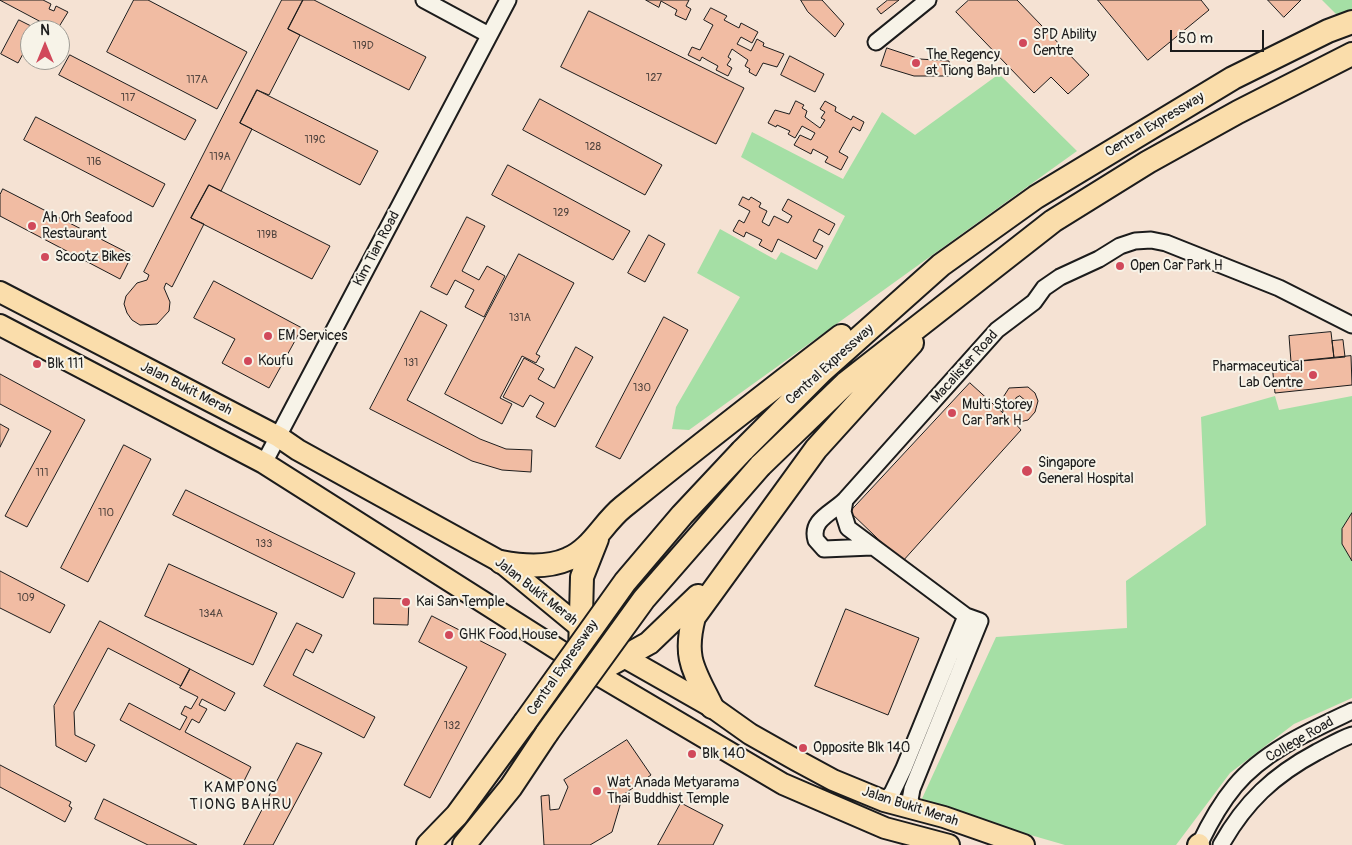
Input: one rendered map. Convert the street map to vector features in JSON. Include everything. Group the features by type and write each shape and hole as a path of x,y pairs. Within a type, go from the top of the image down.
{"highway":[{"name":"Central Expressway","path":"428,845 462,808 625,582 682,515 742,451 822,371 941,265 1036,197 1153,124 1233,78 1352,22"},
{"name":"Central Expressway","path":"464,845 511,786 644,598 760,466 846,383 917,325 1053,221 1125,177 1270,94 1352,54"},
{"path":"501,562 530,565 551,564 568,559 583,550 620,509 859,321 941,265"},
{"path":"712,707 695,674 689,657 689,636 694,617 729,566 816,449 910,346 917,325"},
{"path":"602,529 582,577 581,628 588,668 624,658 649,643 667,628 729,566"}],"main road":[{"name":"Jalan Bukit Merah","path":"0,292 279,437 306,455 501,562 581,628 624,658 712,707 750,734 833,780 884,801 944,817 1024,845"},
{"name":"Jalan Bukit Merah","path":"0,325 264,463 588,668 783,784 885,828 948,845"}],"street":[{"path":"424,0 489,35"},
{"name":"Kim Tian Road","path":"264,463 508,0"},
{"path":"876,42 928,0"},
{"name":"Macalister Road","path":"872,547 824,549 816,540 815,527 818,522 846,500 997,330 1034,302 1044,288 1060,277 1135,241 1150,240 1183,250 1279,288 1352,325"},
{"path":"840,548 848,539 847,525 843,512 846,500"},
{"path":"828,516 840,518 872,547 973,619"},
{"path":"884,801 892,792 904,768 973,619"},
{"path":"915,810 910,800 912,789 973,619"},
{"name":"College Road","path":"1199,845 1215,813 1236,784 1268,757 1301,737 1352,711"},
{"name":"College Road","path":"1221,845 1234,823 1260,791 1295,764 1352,735"}],"green space":[{"path":"1322,0 1352,0 1352,10 1338,16"},
{"path":"999,74 1077,151 689,430 672,429 676,407 740,297 697,273 720,229 776,260 781,252 817,270 845,216 741,157 752,132 843,179 882,112 915,135"},
{"path":"1275,396 1279,410 1352,396 1352,698 1294,724 1230,773 1176,845 1065,845 920,803 996,637 1127,628 1126,581 1206,525 1201,417"}],"building":[{"path":"0,0 43,0 51,4 49,9 54,11 56,6 68,12 63,20 38,20"},
{"path":"134,0 148,0 247,52 217,109 107,52"},
{"path":"282,0 303,0 288,29 300,35 269,95 257,90 240,123 252,129 221,191 209,185 191,218 204,224 172,287 166,283 164,288 170,302 169,311 157,324 140,325 132,320 127,313 124,304 126,296 137,283 147,280 149,275 144,272"},
{"path":"303,0 314,0 426,57 409,90 288,29"},
{"path":"646,0 689,0 686,6 691,9 686,20 675,15 677,10 661,1 659,7"},
{"path":"801,0 822,0 844,24 835,37 808,12"},
{"path":"888,0 899,0 881,14 877,9"},
{"name":"SPD Ability Centre","path":"969,0 1017,0 1089,75 1068,94 1051,77 1034,93 956,12"},
{"path":"1098,0 1201,0 1209,10 1148,60"},
{"path":"1268,0 1301,0 1284,17"},
{"path":"711,8 727,16 724,20 739,28 741,23 758,32 752,43 741,37 737,44 751,51 757,39 764,43 763,46 784,54 777,67 763,63 756,76 749,72 750,69 745,66 748,60 732,49 728,57 731,59 727,65 732,68 728,76 716,70 718,66 702,57 700,61 688,55 692,47 700,50 713,25 704,20"},
{"path":"589,11 744,88 716,144 561,67"},
{"path":"20,20 20,59 18,63 1,54"},
{"name":"The Regency at Tiong Bahru","path":"887,48 920,59 949,61 951,76 914,76 881,66"},
{"path":"70,55 196,120 185,140 59,75 62,70 70,70"},
{"path":"790,56 824,74 815,92 781,75"},
{"path":"257,90 378,151 360,185 240,123"},
{"path":"540,99 662,165 645,195 523,130"},
{"path":"796,101 804,105 802,108 807,111 805,117 820,128 825,120 821,118 825,112 820,109 825,101 836,107 835,111 851,120 853,116 864,122 860,131 853,127 839,152 848,157 841,170 825,162 828,157 813,149 811,154 794,145 800,135 811,140 815,133 802,126 795,138 788,134 790,131 768,123 775,110 789,114"},
{"path":"36,117 165,184 153,207 24,140"},
{"path":"508,165 630,231 613,260 492,195"},
{"path":"209,185 330,246 312,279 191,218"},
{"path":"3,189 132,255 120,279 0,216 0,195"},
{"path":"743,197 749,200 751,197 761,203 759,207 767,211 762,222 769,226 774,216 788,223 792,216 782,210 788,199 835,224 829,235 819,229 813,241 823,246 816,259 778,239 772,252 759,245 762,240 746,232 744,237 733,231 739,220 744,223 750,211 739,205"},
{"path":"467,217 485,226 462,271 479,280 487,266 505,276 484,317 465,307 474,290 455,280 447,295 431,287"},
{"path":"649,235 665,244 645,282 628,273"},
{"path":"519,254 574,283 536,354 540,356 536,363 522,356 500,398 512,404 502,424 445,394"},
{"path":"214,281 302,328 269,388 222,363 235,339 194,318"},
{"path":"421,311 447,325 407,400 480,439 506,449 532,450 531,472 502,470 472,461 370,409"},
{"path":"664,317 688,330 620,459 596,447"},
{"path":"1331,332 1334,358 1291,362 1289,336"},
{"path":"1343,340 1345,357 1334,358 1332,341"},
{"path":"576,347 593,357 555,427 536,417 544,403 530,395 523,407 503,397 524,358 544,369 538,379 554,388"},
{"name":"Pharmaceutical Lab Centre","path":"1351,356 1352,385 1275,393 1272,364"},
{"path":"0,374 85,420 27,527 5,516 51,431 0,404"},
{"path":"970,383 1003,413 1002,399 1009,388 1028,387 1035,393 1038,401 1035,412 1028,420 1015,423 1021,430 902,562 850,512","holes":["1020,396 1027,402 1026,407 1022,410 1018,409 1014,404 1016,398"]},
{"path":"0,424 9,429 0,447"},
{"path":"124,445 151,459 88,582 61,568"},
{"path":"186,490 355,573 343,598 173,515"},
{"path":"1352,513 1352,561 1342,544 1342,529"},
{"path":"169,564 277,613 253,665 145,616"},
{"path":"0,571 65,605 50,633 0,608"},
{"path":"374,598 409,599 408,625 374,624"},
{"path":"846,609 919,638 888,715 815,686"},
{"path":"432,616 506,654 430,798 404,785 467,667 419,642"},
{"path":"100,621 190,669 181,686 108,648 74,712 75,735 95,745 86,762 56,746 54,706"},
{"path":"297,623 322,635 313,653 306,649 293,675 375,717 364,738 264,686"},
{"path":"190,669 235,693 225,711 202,699 199,705 207,709 199,723 192,719 185,732 251,767 242,785 120,720 129,703 180,730 187,717 181,714 185,706 191,709 198,697 180,688"},
{"name":"Wat Anada Metyarama Thai Buddhist Temple","path":"627,740 651,775 623,795 612,832 590,845 544,845 541,796 549,795 550,810 559,809 568,787 564,780"},
{"path":"297,743 322,753 273,845 244,845"},
{"path":"0,765 71,802 69,806 72,808 65,822 0,787"},
{"path":"104,799 197,845 148,845 95,819"},
{"path":"681,803 723,825 713,845 658,845"}],"place":[{"name":"SPD Ability Centre","path":"1023,43"},
{"name":"The Regency at Tiong Bahru","path":"916,63"},
{"name":"Ah Orh Seafood Restaurant","path":"32,226"},
{"name":"Scootz Bikes","path":"45,257"},
{"name":"Open Car Park H","path":"1120,266"},
{"name":"EM Services","path":"268,336"},
{"name":"Koufu","path":"248,361"},
{"name":"Blk 111","path":"37,364"},
{"name":"Pharmaceutical Lab Centre","path":"1313,375"},
{"name":"Multi Storey Car Park H","path":"952,413"},
{"name":"Singapore General Hospital","path":"1027,471"},
{"name":"Kai San Temple","path":"406,602"},
{"name":"GHK Food House","path":"449,635"},
{"name":"Opposite Blk 140","path":"803,748"},
{"name":"Blk 140","path":"692,754"},
{"name":"Wat Anada Metyarama Thai Buddhist Temple","path":"597,791"}],"district":[{"name":"KAMPONG TIONG BAHRU","path":"241,796"}]}
